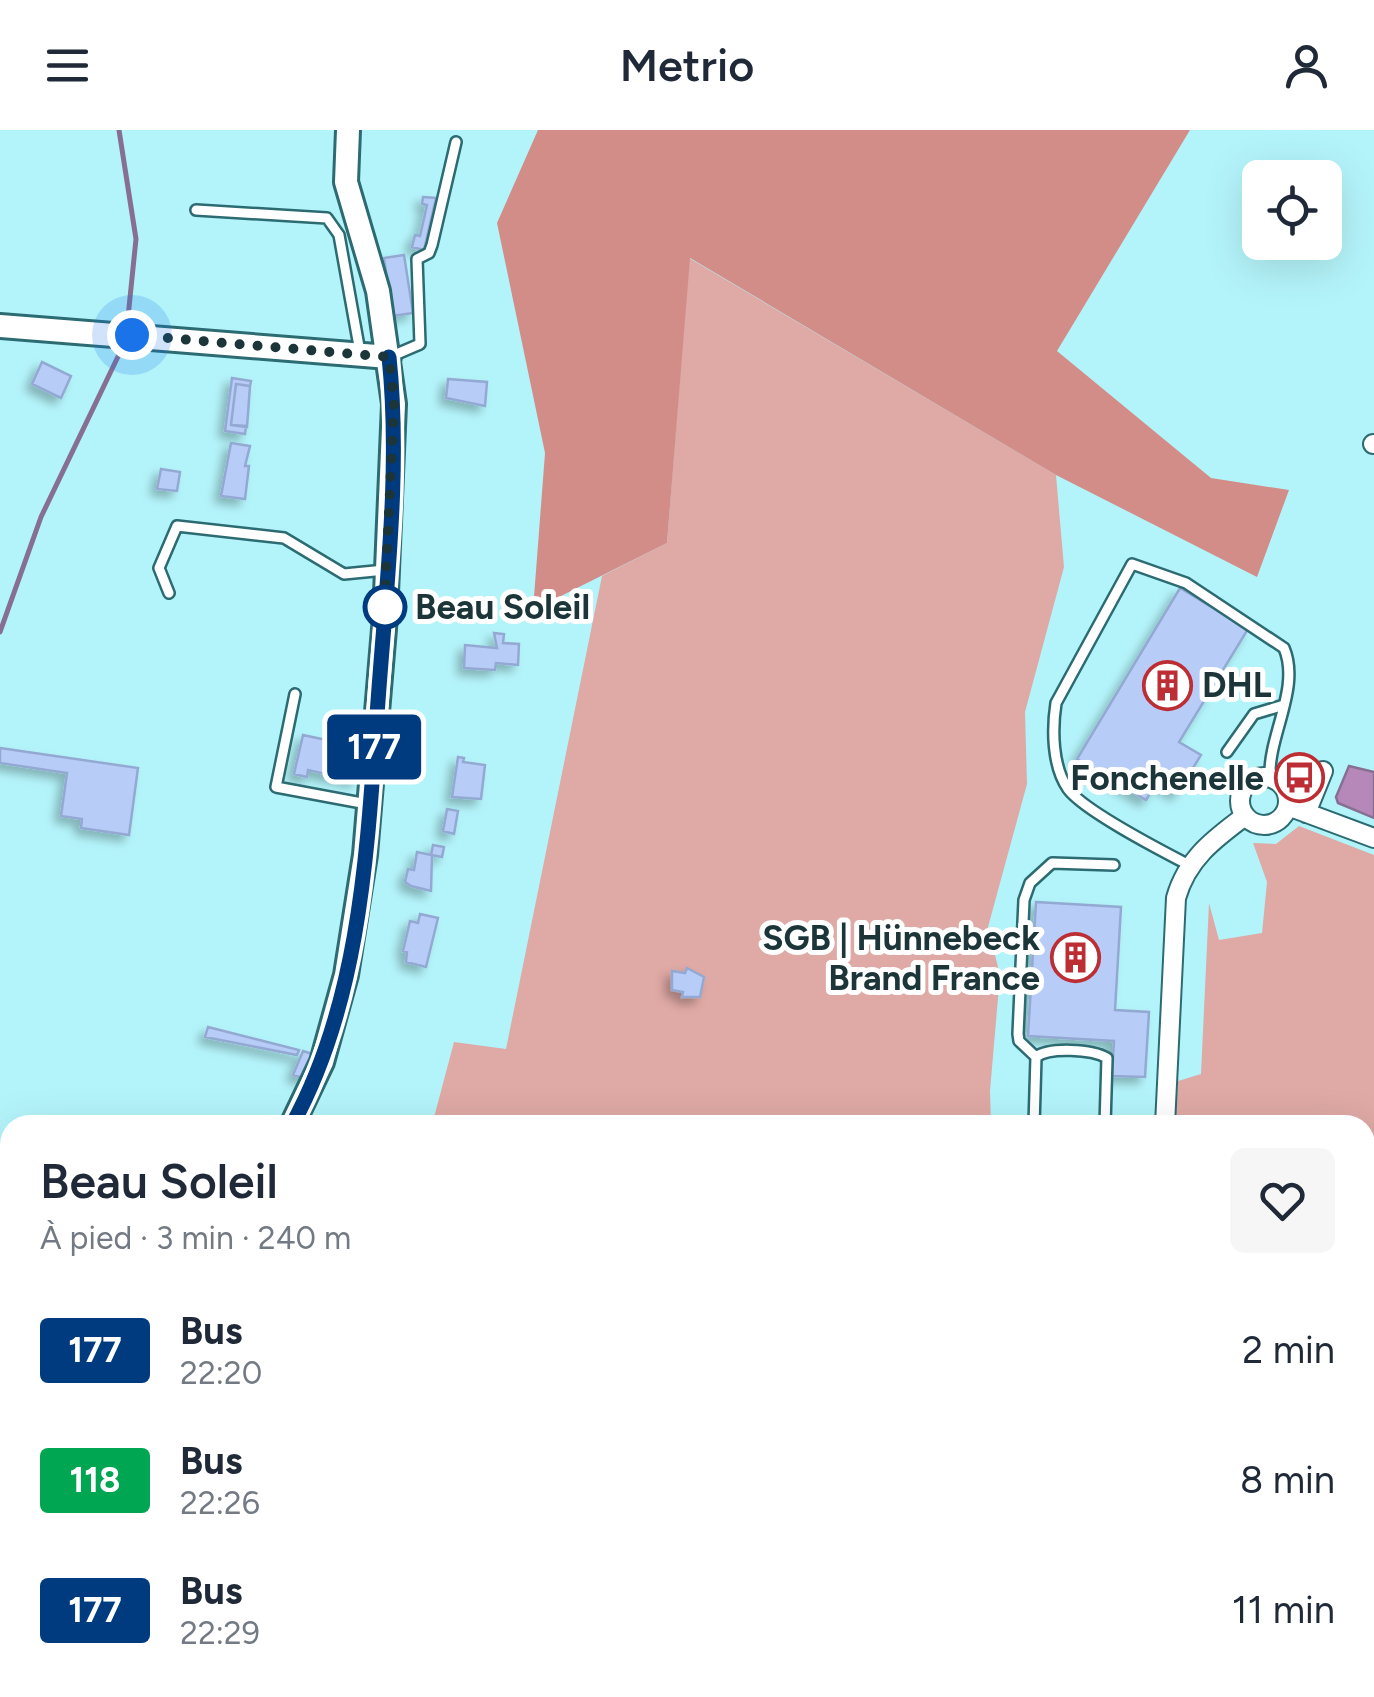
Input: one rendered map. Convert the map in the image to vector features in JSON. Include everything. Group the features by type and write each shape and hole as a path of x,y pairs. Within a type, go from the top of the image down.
{"street":[{"path":"297,1115 322,1062 346,974 369,805 387,569 394,404 378,291 346,182 348,130"},
{"path":"0,326 389,357"},
{"path":"1306,813 1323,771"},
{"path":"1270,777 1287,792 1288,806 1280,820 1266,826 1245,816 1240,800 1246,784 1270,777"},
{"path":"1288,806 1374,838"},
{"path":"1165,1115 1176,898 1189,866 1245,816"}],"lane":[{"path":"389,357 420,344 416,258 429,253 432,245 456,142"},
{"path":"196,210 327,218 339,235 360,354"},
{"path":"169,593 159,568 178,526 284,538 344,574 387,569"},
{"path":"1189,866 1076,798 1060,767 1052,727 1056,704 1126,570 1140,564 1167,573 1284,648 1288,669 1284,705 1270,750 1270,777"},
{"path":"295,694 276,787 369,805"},
{"path":"1227,752 1254,714 1284,705"},
{"path":"1036,1058 1023,1047 1018,1034 1024,900 1030,883 1052,862 1114,865"},
{"path":"1036,1058 1044,1052 1099,1053 1107,1058 1106,1115"},
{"path":"1034,1115 1036,1058"}],"shaded area":[{"path":"538,130 1190,130 1057,351 1211,478 1289,490 1257,577 1056,475 690,258 667,543 533,610 545,453 497,223"},
{"path":"689,258 1056,475 1064,567 1025,712 1027,784 988,927 1000,975 991,1115 435,1115 454,1042 506,1049 602,576 667,543"},
{"path":"1349,766 1374,772 1374,818 1338,803 1336,797"},
{"path":"1299,826 1374,855 1374,1115 1176,1115 1178,1081 1201,1074 1209,903 1219,940 1262,933 1267,882 1253,843 1276,844"}],"building":[{"path":"423,197 436,198 424,250 412,247 415,235 420,236 427,205 422,204"},
{"path":"404,255 413,313 392,316 384,258"},
{"path":"42,362 71,376 61,398 32,384"},
{"path":"232,378 251,381 250,386 236,384 231,425 246,426 245,434 225,431"},
{"path":"448,379 487,382 485,406 446,398"},
{"path":"236,384 250,386 247,427 231,425"},
{"path":"231,443 250,446 245,466 249,466 245,499 221,496"},
{"path":"161,469 180,472 177,491 157,489"},
{"name":"DHL","path":"1180,588 1248,629 1179,742 1201,755 1177,794 1157,782 1146,800 1077,759"},
{"path":"494,633 504,634 503,643 519,644 518,665 496,663 495,670 464,668 465,645 497,648"},
{"path":"303,735 364,748 356,781 308,770 307,777 294,774"},
{"path":"0,748 138,768 129,835 81,828 82,819 61,816 67,773 0,763"},
{"path":"458,757 464,758 463,762 485,765 481,799 452,797"},
{"path":"447,809 458,811 454,834 443,831"},
{"path":"433,845 444,847 442,857 432,855 431,891 411,886 405,882 408,869 414,870 417,852 431,855"},
{"name":"SGB | Hünnebeck Brand France","path":"1036,902 1121,907 1115,1010 1149,1012 1145,1077 1112,1076 1114,1041 1028,1036"},
{"path":"420,914 438,918 426,967 406,962 407,952 403,951 410,921 418,923"},
{"path":"687,968 704,977 700,997 682,997 683,992 672,990 672,971 685,973"},
{"path":"208,1027 299,1050 297,1055 205,1037"},
{"path":"303,1051 316,1055 306,1079 293,1075"}],"waterway":[{"path":"119,130 136,239 127,327"},
{"path":"0,632 41,517 125,342"}],"bus line":[{"name":"177","path":"297,1115 322,1062 346,974 365,855 386,594 394,404 389,357"}],"place":[{"name":"Beau Soleil","path":"385,607"},
{"name":"DHL","path":"1167,685"},
{"name":"Fonchenelle","path":"1299,778"},
{"name":"SGB | Hünnebeck Brand France","path":"1075,958"}],"route":[{"path":"132,335 389,357 394,404 384,618 385,607"}]}
